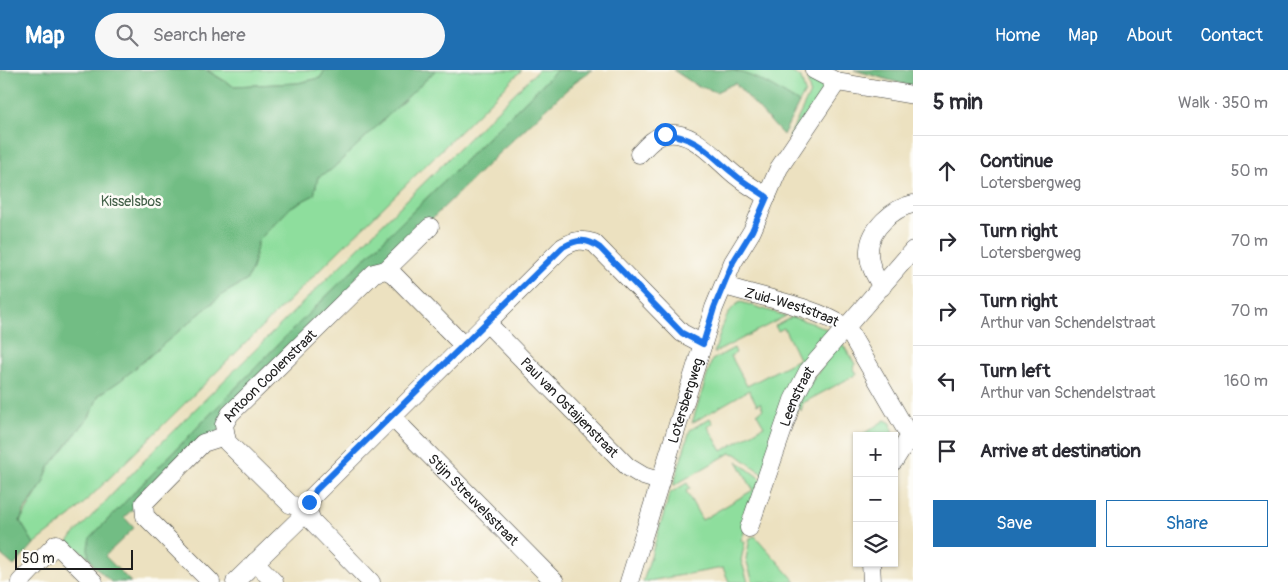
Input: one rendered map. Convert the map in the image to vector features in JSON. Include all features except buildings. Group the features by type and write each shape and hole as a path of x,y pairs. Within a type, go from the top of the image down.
{"street":[{"path":"814,70 837,82 913,95"},
{"name":"Lotersbergweg","path":"630,582 659,481 714,308 725,286 733,262 752,231 779,168 837,82"},
{"path":"639,154 655,138 665,134 683,136 700,145 736,176 767,197"},
{"path":"882,287 870,264 869,249 873,235 889,217 913,204"},
{"name":"Antoon Coolenstraat","path":"308,511 290,504 232,447 225,436 224,425 230,414 374,273 386,270 430,227"},
{"path":"235,582 308,511 316,490 563,247 573,241 584,240 594,243 604,251 682,333 703,344"},
{"name":"Leenstraat","path":"749,528 801,382 815,362 847,328 913,250"},
{"path":"386,270 393,274 464,346"},
{"name":"Zuid-Weststraat","path":"725,286 816,313 835,320 847,328 912,436"},
{"name":"Paul van Ostaijenstraat","path":"487,323 628,467 643,476 659,481"},
{"name":"Stijn Streuvelsstraat","path":"392,417 555,582"},
{"path":"211,582 146,516 143,509 144,503 203,444 225,436"},
{"path":"898,455 912,436"},
{"path":"308,511 312,521 371,582"},
{"path":"20,582 56,544 94,582"},
{"path":"255,562 274,582"},
{"path":"871,567 872,582"}],"green space":[{"name":"Kisselsbos","path":"0,70 206,70 233,86 298,83 320,78 325,70 436,70 331,170 318,177 314,195 291,207 258,241 252,269 246,281 223,294 121,380 99,395 89,417 49,467 42,485 24,511 20,521 34,544 14,566 0,554"},
{"path":"207,70 325,70 320,78 298,83 233,86"},
{"path":"436,70 522,70 72,515 34,544 20,521 42,485 49,467 89,417 99,395 121,380 223,294 246,281 252,269 258,241 291,207 314,195 318,177 331,170"},
{"path":"538,70 557,70 291,331 90,538 88,557 68,541 161,443"},
{"path":"557,70 592,70 576,81 500,152 388,262 379,262 373,265 220,430 124,517 134,528 105,556 131,582 111,582 92,563 88,552 90,538 291,331"},
{"path":"673,70 728,70 738,72 765,83 799,103 783,135 735,83 716,92 696,85"},
{"path":"728,70 788,70 801,78 805,92 799,103 756,79"},
{"path":"854,70 913,70 913,87"},
{"path":"807,79 822,86 822,92 793,140 789,137 810,93"},
{"path":"741,302 786,316 714,353 730,311"},
{"path":"792,317 835,333 764,475 736,454 730,453 673,486 690,430 710,418 713,423 708,427 722,451 764,426 757,414 763,409 760,403 757,405 749,390 692,423 712,360 734,348 736,353 731,356 747,386 799,359 784,328 778,331 775,326"},
{"path":"840,340 855,364 854,369 857,374 803,403 801,411 797,404"},
{"path":"885,420 891,423 892,432 866,432"},
{"path":"737,461 762,480 741,541 745,542 741,560 748,582 729,582 723,568 643,582 670,493 687,483 690,488 686,491 702,520 753,490"},
{"path":"755,536 796,582 753,582 746,559 750,538"}],"route":[{"path":"309,502 316,490 563,247 573,241 584,240 594,243 604,251 682,333 703,344 714,308 725,286 733,262 752,231 767,197 736,176 700,145 683,136 665,134"}]}
